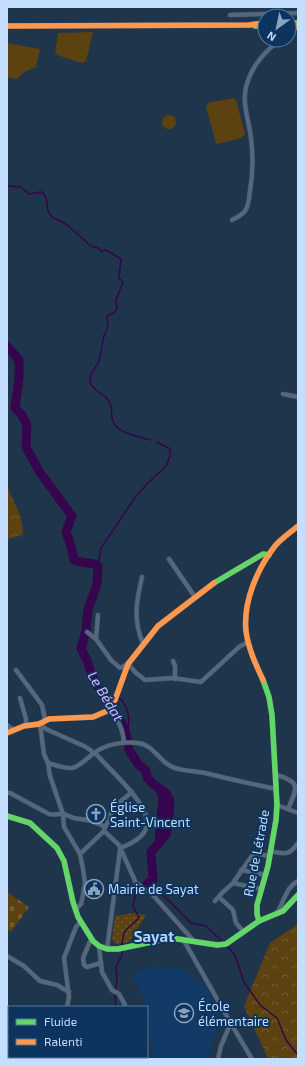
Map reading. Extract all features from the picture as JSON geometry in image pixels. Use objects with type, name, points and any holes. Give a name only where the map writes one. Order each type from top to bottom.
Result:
[{"type":"street","points":[[230,15],[298,13]]},
{"type":"street","points":[[7,26],[257,24]]},
{"type":"street","points":[[249,25],[257,26]]},
{"type":"street","points":[[232,220],[243,214],[249,202],[251,182],[251,138],[245,103],[246,86],[252,71],[260,58],[269,48]]},
{"type":"street","points":[[283,394],[298,397]]},
{"type":"street","name":"Rue de Létrade","points":[[259,921],[257,910],[261,889],[266,875],[276,820],[276,775],[271,708],[248,642],[246,620],[249,597],[253,584],[269,555],[276,545],[298,526]]},
{"type":"street","points":[[7,733],[26,725],[40,724],[45,719],[54,717],[85,718],[97,716],[110,708],[128,664],[158,626],[221,578],[263,554],[269,555]]},
{"type":"street","points":[[169,559],[194,598]]},
{"type":"street","points":[[142,578],[136,611],[136,623],[143,644]]},
{"type":"street","points":[[96,639],[98,615]]},
{"type":"street","points":[[87,632],[96,639],[111,660],[120,668],[122,678]]},
{"type":"street","points":[[128,664],[145,680],[175,679],[201,682],[239,647],[248,642]]},
{"type":"street","points":[[173,661],[175,666],[175,679]]},
{"type":"street","points":[[120,668],[128,664]]},
{"type":"street","points":[[16,670],[42,705],[45,719]]},
{"type":"street","points":[[20,698],[26,719],[26,725]]},
{"type":"street","points":[[110,708],[121,726],[126,742]]},
{"type":"street","points":[[40,724],[46,729],[94,752],[132,792],[144,812],[147,825],[138,839],[120,848]]},
{"type":"street","points":[[40,724],[44,754],[63,814],[64,827],[80,854],[84,869],[85,887],[81,904],[75,910]]},
{"type":"street","points":[[7,725],[14,730]]},
{"type":"street","points":[[48,763],[66,768],[72,768],[79,765],[94,752],[112,745],[126,742],[143,744],[149,747],[164,762],[174,768],[190,770],[276,789]]},
{"type":"street","points":[[276,775],[286,778],[294,784],[294,793],[288,809]]},
{"type":"street","points":[[80,854],[104,829],[116,806],[132,792]]},
{"type":"street","points":[[7,793],[10,793],[49,814],[63,814],[92,820],[104,829],[119,844],[136,883],[152,894],[194,940]]},
{"type":"street","points":[[277,805],[298,813]]},
{"type":"street","points":[[7,816],[30,823],[57,848],[64,861],[75,910],[91,939],[99,946],[107,949],[116,949],[166,938],[194,940],[221,945],[227,943],[259,921],[285,910],[298,895]]},
{"type":"street","points":[[215,901],[218,896],[233,883],[254,852],[286,854],[297,846]]},
{"type":"street","points":[[107,949],[120,848]]},
{"type":"street","points":[[241,870],[266,875]]},
{"type":"street","points":[[275,915],[289,888],[298,881]]},
{"type":"street","points":[[233,883],[261,889]]},
{"type":"street","points":[[218,896],[233,910],[236,923],[244,932]]},
{"type":"street","points":[[67,1006],[69,992],[64,958],[76,928],[81,921]]},
{"type":"street","points":[[91,939],[83,958],[84,965],[87,967],[101,963]]},
{"type":"street","points":[[183,939],[252,1059]]},
{"type":"street","points":[[99,946],[102,972],[112,990],[119,994],[125,1005]]},
{"type":"street","points":[[7,956],[24,966],[42,981],[69,992]]},
{"type":"street","points":[[218,1059],[221,1046],[229,1026],[229,1020]]},
{"type":"street","points":[[24,1059],[29,1058]]},
{"type":"shaded area","name":"École élémentaire","points":[[152,966],[183,969],[198,982],[201,980],[221,1015],[199,1019],[201,1029],[215,1027],[218,1034],[211,1038],[208,1059],[154,1059],[152,1056],[148,1006],[147,1006],[133,976]]},
{"type":"green space","points":[[93,32],[86,61],[82,63],[57,55],[55,52],[58,33]]},
{"type":"green space","points":[[7,43],[40,49],[36,67],[24,72],[17,79],[7,77]]},
{"type":"green space","points":[[233,98],[236,100],[245,134],[241,138],[218,144],[216,143],[206,107],[208,103]]},
{"type":"green space","points":[[169,115],[174,117],[176,122],[174,127],[169,129],[164,127],[162,122],[164,117]]},
{"type":"green space","points":[[7,486],[21,517],[23,535],[7,539]]},
{"type":"green space","points":[[7,892],[29,907],[11,932],[7,929]]},
{"type":"green space","points":[[134,913],[146,915],[129,942],[116,944],[112,939],[115,916]]},
{"type":"green space","points":[[298,924],[298,1059],[268,1059],[244,1006],[270,943]]},
{"type":"green space","points":[[218,1017],[219,1026],[202,1028],[201,1019]]},
{"type":"waterway","name":"Le Bédat","points":[[7,186],[21,187],[29,194],[43,193],[46,198],[48,211],[52,217],[66,224],[91,246],[98,248],[101,251],[106,250],[121,259],[119,278],[123,282],[116,300],[117,309],[114,313],[107,316],[108,326],[99,360],[91,374],[90,380],[92,386],[110,402],[112,418],[117,427],[127,433],[150,440]]},
{"type":"waterway","name":"Le Bédat","points":[[7,346],[19,360],[19,379],[15,408],[22,415],[27,425],[26,447],[39,471],[72,516],[66,532],[74,560],[94,564]]},
{"type":"waterway","points":[[98,566],[101,548],[136,496],[166,466],[170,456],[170,449],[157,442]]},
{"type":"waterway","name":"Le Bédat","points":[[96,565],[98,566],[97,584],[88,610],[86,630],[81,649],[95,683],[123,725],[129,750],[138,764],[146,771],[147,777],[153,784],[166,793],[170,801],[166,835],[151,852],[153,880],[147,884]]},
{"type":"waterway","points":[[117,697],[124,703],[128,713],[129,724],[126,733]]},
{"type":"waterway","points":[[159,843],[163,796],[160,790]]},
{"type":"waterway","points":[[153,880],[154,889],[166,898],[191,923],[206,926],[223,942]]},
{"type":"waterway","points":[[122,947],[125,932],[137,921],[139,917],[133,907],[136,890]]},
{"type":"waterway","points":[[226,945],[235,955],[244,982],[260,1005],[277,1018],[286,1040],[298,1055]]},
{"type":"waterway","points":[[116,1006],[116,967],[122,955],[122,950]]},
{"type":"traffic: fast","points":[[214,583],[263,554],[269,555]]},
{"type":"traffic: fast","points":[[259,921],[257,905],[268,866],[276,820],[277,805],[272,715],[269,697],[263,680]]},
{"type":"traffic: fast","points":[[7,816],[30,823],[57,848],[64,861],[73,902],[78,917],[93,941],[99,946],[107,949],[118,949],[171,938],[217,945],[226,944],[259,921],[283,911],[298,895]]},
{"type":"traffic: slow","points":[[7,26],[257,24]]},
{"type":"traffic: slow","points":[[263,680],[247,637],[246,620],[249,597],[257,575],[268,555],[277,543],[298,526]]},
{"type":"traffic: slow","points":[[7,733],[24,726],[39,724],[49,719],[93,717],[107,711],[115,700],[128,664],[158,626],[214,583]]},
{"type":"place","name":"Église Saint-Vincent","points":[[96,814]]},
{"type":"place","name":"Mairie de Sayat","points":[[94,889]]},
{"type":"place","name":"École élémentaire","points":[[184,1013]]},
{"type":"district","name":"Sayat","points":[[154,936]]}]
